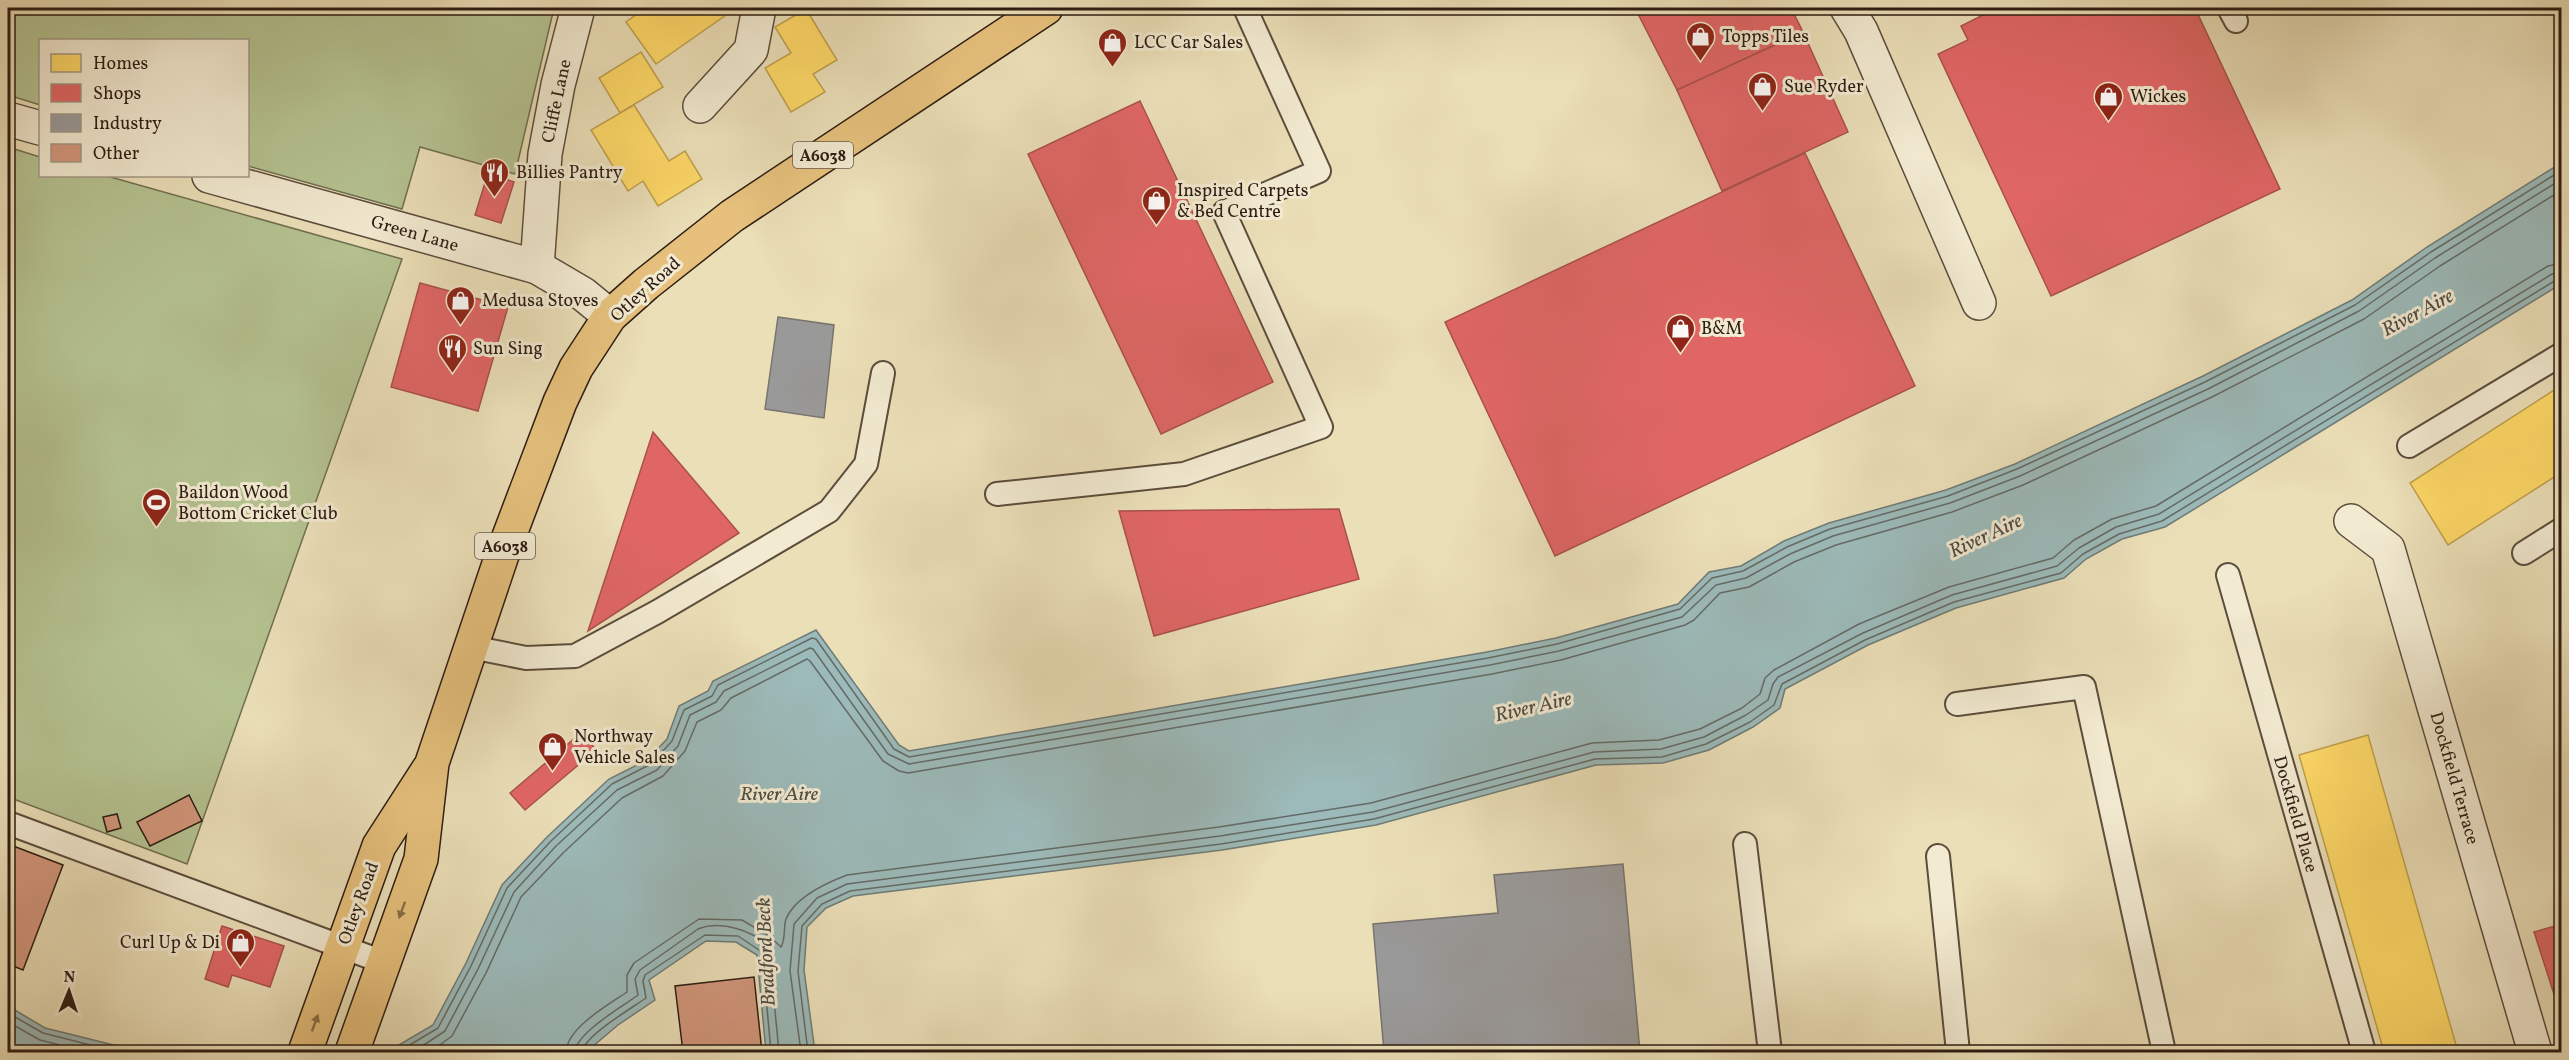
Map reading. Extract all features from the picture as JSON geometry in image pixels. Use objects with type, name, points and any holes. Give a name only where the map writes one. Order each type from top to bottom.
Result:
[{"type":"main road","name":"Otley Road","points":[[352,1053],[421,859],[432,763],[506,544],[560,402],[576,368],[610,316],[646,284],[732,216],[1046,8]]},
{"type":"main road","name":"Otley Road","points":[[305,1053],[379,846],[432,763]]},
{"type":"street","name":"Cliffe Lane","points":[[537,267],[545,154],[558,85],[578,8]]},
{"type":"street","points":[[700,106],[751,50],[759,8]]},
{"type":"street","points":[[1847,8],[1861,31],[1979,303]]},
{"type":"street","points":[[8,119],[39,128]]},
{"type":"street","name":"Green Lane","points":[[213,177],[537,267],[583,294],[610,316]]},
{"type":"street","name":"Dockfield Terrace","points":[[2351,521],[2388,549],[2535,1053]]},
{"type":"lane","points":[[998,494],[1184,474],[1321,428],[1224,212],[1319,171],[1245,8]]},
{"type":"lane","points":[[2409,446],[2562,354]]},
{"type":"lane","points":[[471,647],[526,658],[575,656],[657,612],[829,511],[866,464],[883,373]]},
{"type":"lane","points":[[2524,553],[2562,529]]},
{"type":"lane","name":"Dockfield Place","points":[[2228,575],[2364,1053]]},
{"type":"lane","points":[[1957,704],[2084,687],[2164,1053]]},
{"type":"lane","points":[[8,823],[383,962]]},
{"type":"lane","points":[[1745,844],[1770,1053]]},
{"type":"lane","points":[[1938,856],[1958,1053]]},
{"type":"green space","points":[[8,8],[554,8],[515,174],[420,147],[402,209],[249,166],[249,39],[39,39],[39,105],[8,95]]},
{"type":"green space","name":"Baildon Wood Bottom Cricket Club","points":[[8,147],[39,157],[39,177],[111,177],[402,259],[187,864],[8,797]]},
{"type":"water","name":"River Aire","points":[[2561,163],[2561,284],[2165,527],[2122,539],[2086,559],[2064,578],[1956,608],[1868,645],[1785,689],[1780,708],[1753,727],[1709,750],[1663,763],[1596,765],[1376,825],[1222,850],[853,896],[826,908],[807,927],[804,970],[815,1052],[766,1052],[757,955],[736,942],[706,941],[649,980],[655,1000],[618,1025],[586,1052],[387,1052],[433,1025],[466,963],[502,885],[547,837],[609,779],[647,760],[667,739],[679,706],[708,691],[713,681],[816,630],[899,745],[909,751],[1487,652],[1556,638],[1678,604],[1709,572],[1741,566],[1784,541],[1829,523],[1946,490],[2015,464],[2203,376],[2352,300],[2427,247]]},
{"type":"water","points":[[8,1006],[45,1028],[142,1052],[8,1052]]},
{"type":"building: Homes","points":[[646,8],[736,8],[656,64],[626,22]]},
{"type":"building: Homes","points":[[806,9],[837,60],[813,74],[825,92],[791,112],[765,68],[791,53],[775,27]]},
{"type":"building: Homes","points":[[641,52],[663,87],[620,113],[599,78]]},
{"type":"building: Homes","points":[[634,105],[669,161],[685,151],[702,179],[658,206],[643,181],[628,191],[591,130]]},
{"type":"building: Homes","points":[[2562,385],[2562,472],[2448,545],[2410,483]]},
{"type":"building: Homes","points":[[2368,735],[2458,1052],[2384,1052],[2299,755]]},
{"type":"building: Shops","name":"Topps Tiles","points":[[1635,8],[1791,8],[1803,32],[1677,90]]},
{"type":"building: Shops","name":"Wickes","points":[[1989,8],[2195,8],[2280,189],[2051,296],[1938,54],[1968,40],[1961,26],[1991,11]]},
{"type":"building: Shops","name":"Sue Ryder","points":[[1803,32],[1848,132],[1722,191],[1677,90]]},
{"type":"building: Shops","points":[[1140,101],[1273,382],[1161,434],[1028,154]]},
{"type":"building: Shops","name":"B&M","points":[[1805,153],[1915,386],[1555,556],[1445,322]]},
{"type":"building: Shops","name":"Billies Pantry","points":[[488,173],[514,182],[501,223],[475,215]]},
{"type":"building: Shops","points":[[420,283],[508,307],[478,411],[391,387]]},
{"type":"building: Shops","points":[[653,432],[739,533],[588,631]]},
{"type":"building: Shops","points":[[1339,509],[1359,579],[1154,636],[1119,511]]},
{"type":"building: Shops","name":"Northway Vehicle Sales","points":[[582,732],[596,750],[525,810],[510,793]]},
{"type":"building: Shops","points":[[2562,924],[2562,1019],[2534,932]]},
{"type":"building: Shops","points":[[222,926],[284,946],[270,987],[232,975],[228,987],[205,979]]},
{"type":"building: Industry","points":[[778,317],[834,325],[824,418],[765,409]]},
{"type":"building: Industry","points":[[1623,864],[1640,1052],[1384,1052],[1373,924],[1498,913],[1494,875]]},
{"type":"building: Other","points":[[189,795],[202,821],[150,846],[137,822]]},
{"type":"building: Other","points":[[117,814],[121,828],[107,832],[103,817]]},
{"type":"building: Other","points":[[8,844],[63,865],[23,970],[8,964]]},
{"type":"building: Other","points":[[754,977],[762,1052],[683,1052],[675,986]]},
{"type":"place","name":"Topps Tiles","points":[[1701,62]]},
{"type":"place","name":"LCC Car Sales","points":[[1113,68]]},
{"type":"place","name":"Sue Ryder","points":[[1763,112]]},
{"type":"place","name":"Wickes","points":[[2109,122]]},
{"type":"place","name":"Billies Pantry","points":[[495,198]]},
{"type":"place","name":"Inspired Carpets & Bed Centre","points":[[1156,226]]},
{"type":"place","name":"Medusa Stoves","points":[[461,326]]},
{"type":"place","name":"B&M","points":[[1680,354]]},
{"type":"place","name":"Sun Sing","points":[[452,374]]},
{"type":"place","name":"Baildon Wood Bottom Cricket Club","points":[[157,528]]},
{"type":"place","name":"Northway Vehicle Sales","points":[[553,772]]},
{"type":"place","name":"Curl Up & Di","points":[[241,968]]},
{"type":"water label","name":"Bradford Beck","points":[[765,952]]}]
